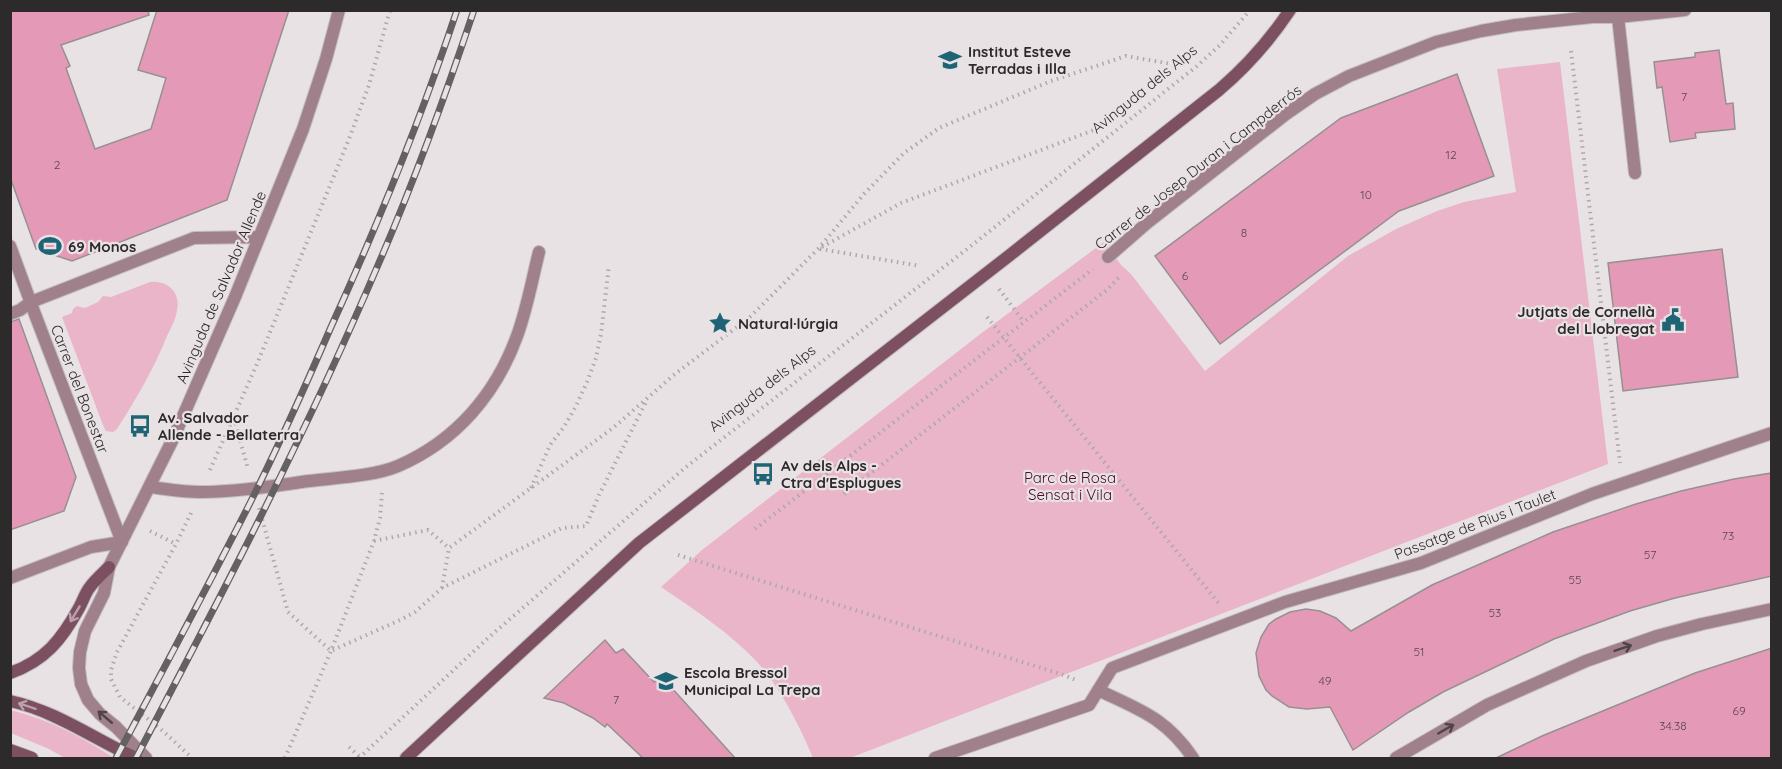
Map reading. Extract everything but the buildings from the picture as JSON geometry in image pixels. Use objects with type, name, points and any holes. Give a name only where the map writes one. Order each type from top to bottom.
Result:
[{"type":"street","name":"Avinguda de Salvador Allende","points":[[146,759],[88,700],[81,684],[79,668],[85,631],[104,593],[109,567],[150,487],[212,351],[259,237],[303,129],[339,10]]},
{"type":"street","points":[[405,759],[639,543],[1212,96],[1249,62],[1290,10]]},
{"type":"street","name":"Carrer de Josep Duran i Campderrós","points":[[1108,257],[1147,223],[1286,114],[1315,94],[1349,76],[1436,42],[1480,31],[1583,18],[1618,18],[1685,10]]},
{"type":"street","points":[[1618,18],[1635,173]]},
{"type":"street","points":[[10,314],[30,302],[194,238],[259,237]]},
{"type":"street","name":"Carrer del Bonestar","points":[[10,246],[122,543]]},
{"type":"street","points":[[150,487],[201,492],[253,488],[380,471],[397,467],[430,449],[457,429],[481,404],[500,376],[518,335],[539,252]]},
{"type":"street","name":"Passatge de Rius i Taulet","points":[[935,759],[1089,705],[1112,668],[1286,602],[1421,563],[1592,494],[1772,434]]},
{"type":"street","points":[[10,578],[91,547],[122,543]]},
{"type":"street","points":[[10,673],[25,668],[48,652],[59,640],[90,586],[109,567]]},
{"type":"street","points":[[1396,759],[1487,705],[1586,661],[1657,636],[1772,609]]},
{"type":"street","points":[[1098,690],[1148,714],[1166,726],[1192,759]]},
{"type":"street","points":[[10,701],[49,714],[84,730],[107,745],[136,759]]},
{"type":"street","points":[[10,750],[32,759]]},
{"type":"path","points":[[192,759],[163,731],[120,697],[111,679],[113,663],[176,544],[234,418],[349,139],[369,85],[390,10]]},
{"type":"path","name":"Avinguda dels Alps","points":[[360,758],[488,638],[686,467],[1129,121],[1220,45],[1250,10]]},
{"type":"path","points":[[1571,51],[1623,484]]},
{"type":"path","points":[[442,588],[449,548],[613,428],[675,374],[748,318],[819,248],[864,194],[904,153],[939,128],[1051,81],[1126,56],[1177,65]]},
{"type":"path","points":[[819,248],[901,203],[1094,130]]},
{"type":"path","points":[[819,248],[920,266]]},
{"type":"path","name":"Carrer de Josep Duran i Campderrós","points":[[754,529],[1108,257]]},
{"type":"path","points":[[531,489],[550,445],[576,406],[590,374],[601,334],[609,266]]},
{"type":"path","points":[[844,494],[1108,289],[1125,272]]},
{"type":"path","points":[[996,286],[1024,322]]},
{"type":"path","points":[[987,317],[1233,622]]},
{"type":"path","points":[[331,651],[400,620],[415,612],[442,588],[562,528],[586,526],[599,495],[649,397]]},
{"type":"path","points":[[234,418],[288,612],[331,651]]},
{"type":"path","points":[[285,759],[374,541],[380,518],[382,490],[380,471]]},
{"type":"path","points":[[147,529],[176,544]]},
{"type":"path","points":[[374,541],[428,530],[449,548]]},
{"type":"path","points":[[678,555],[1064,675],[1098,690]]},
{"type":"path","points":[[350,747],[360,758]]},
{"type":"green space","name":"Parc de Rosa Sensat i Vila","points":[[1560,62],[1608,464],[850,758],[813,758],[789,709],[758,663],[724,632],[661,587],[702,550],[983,332],[1104,242],[1205,371],[1348,256],[1396,229],[1437,211],[1464,202],[1516,192],[1497,69]]},
{"type":"green space","points":[[150,282],[167,285],[175,293],[178,304],[176,317],[144,384],[117,429],[113,432],[106,431],[62,317],[72,313],[77,306],[85,308],[98,302],[103,296],[111,297]]},
{"type":"green space","points":[[10,710],[38,718],[64,730],[114,758],[65,758],[11,733]]},
{"type":"railway","points":[[116,758],[233,537],[291,417],[398,171],[457,10]]},
{"type":"railway","points":[[136,758],[262,514],[322,391],[417,171],[474,10]]},
{"type":"place","name":"Institut Esteve Terradas i Illa","points":[[950,60]]},
{"type":"place","name":"69 Monos","points":[[50,246]]},
{"type":"place","name":"Jutjats de Cornellà del Llobregat","points":[[1673,320]]},
{"type":"place","name":"Natural·lúrgia","points":[[720,323]]},
{"type":"place","name":"Av. Salvador Allende - Bellaterra","points":[[140,426]]},
{"type":"place","name":"Av dels Alps - Ctra d'Esplugues","points":[[763,474]]},
{"type":"place","name":"Escola Bressol Municipal La Trepa","points":[[666,681]]}]
